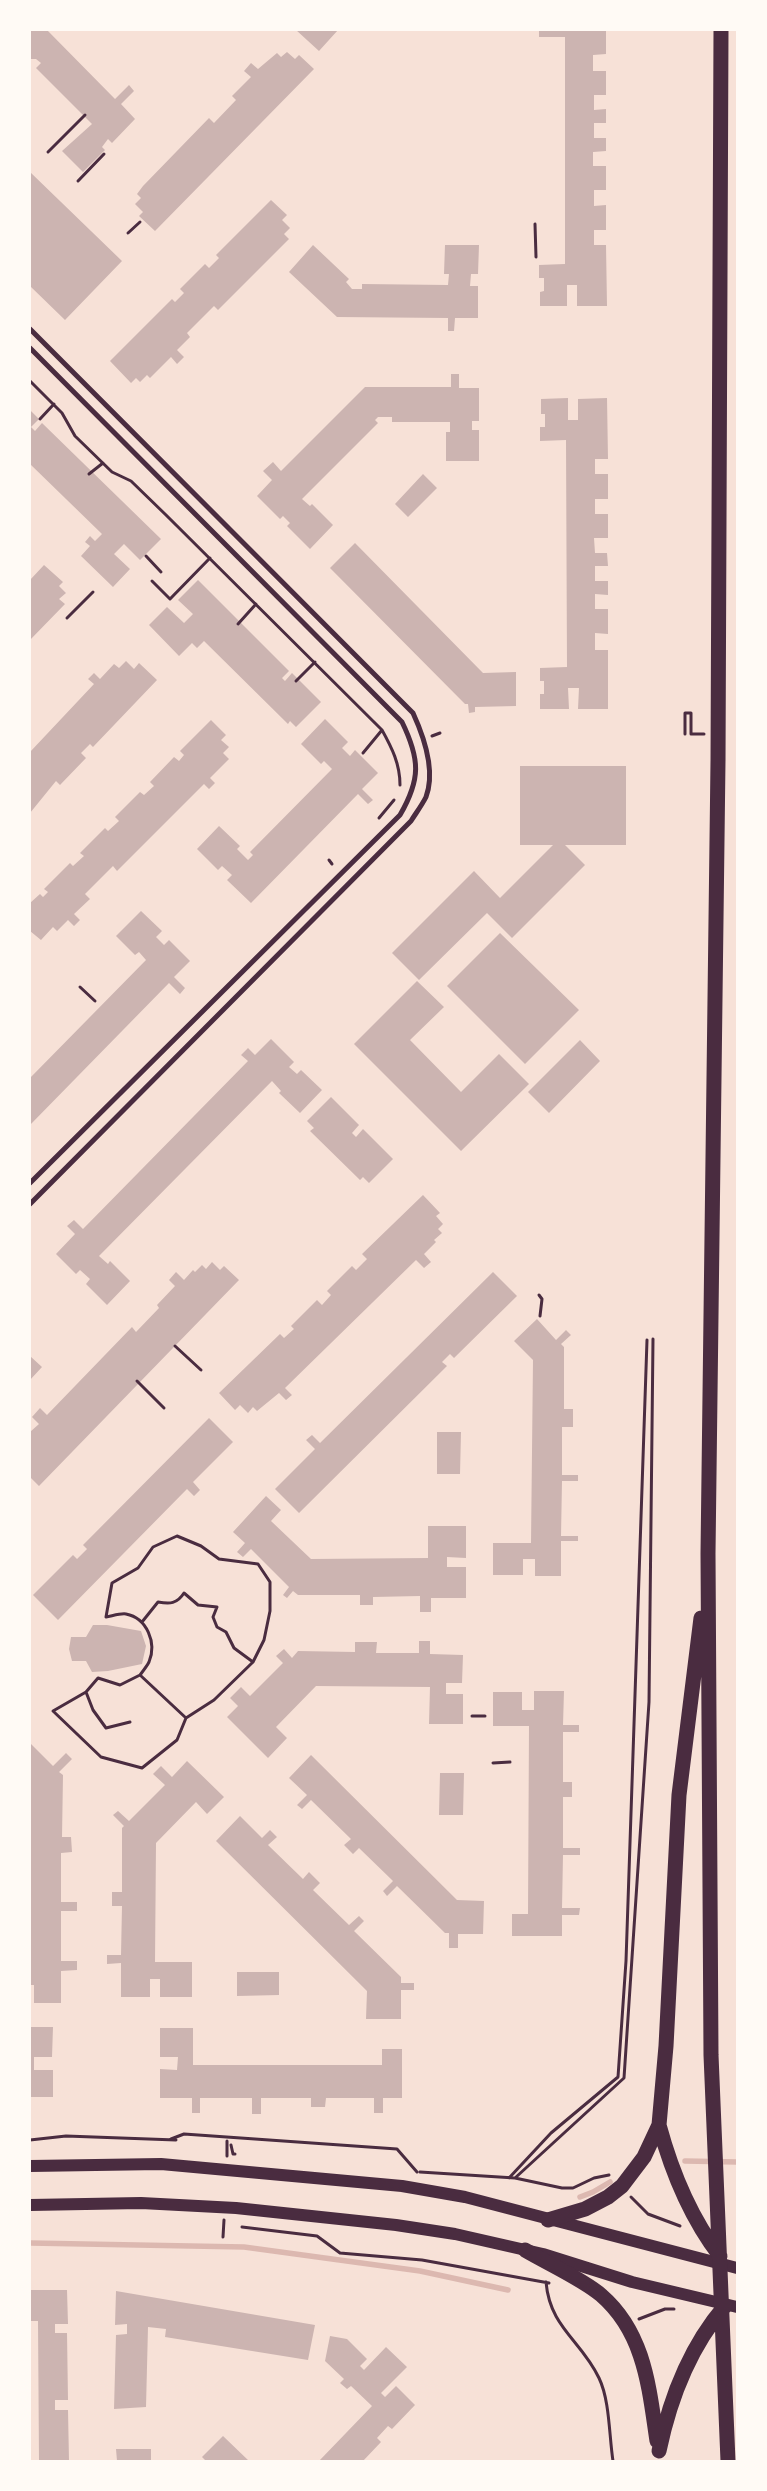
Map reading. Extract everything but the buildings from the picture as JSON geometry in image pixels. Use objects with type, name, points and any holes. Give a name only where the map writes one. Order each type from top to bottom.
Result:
[{"type":"highway","points":[[721,30],[718,762],[708,1552],[711,2056],[728,2461]]},
{"type":"highway","points":[[660,2456],[668,2411],[675,2390],[702,2337],[732,2306],[732,2267],[691,2214],[666,2151],[659,2125],[666,2046],[679,1795],[708,1552]]},
{"type":"highway","points":[[548,2220],[585,2209],[608,2197],[622,2186],[644,2156],[659,2125]]},
{"type":"highway","points":[[526,2250],[600,2295],[627,2324],[646,2370],[660,2456]]},
{"type":"main road","points":[[30,2166],[161,2164],[402,2186],[464,2197],[732,2267]]},
{"type":"main road","points":[[30,2205],[141,2203],[308,2214],[455,2234],[526,2250],[632,2282],[732,2306]]},
{"type":"street","points":[[30,329],[413,713],[424,738],[429,763],[426,796],[412,821],[30,1204]]},
{"type":"street","points":[[30,348],[402,722],[412,744],[417,766],[413,792],[400,815],[30,1183]]},
{"type":"path","points":[[48,152],[85,115]]},
{"type":"path","points":[[78,181],[104,154]]},
{"type":"path","points":[[128,232],[140,222]]},
{"type":"path","points":[[535,224],[536,257]]},
{"type":"path","points":[[30,381],[62,413],[75,436],[112,472],[131,481],[382,730],[394,752],[400,770],[398,791]]},
{"type":"path","points":[[40,419],[54,404]]},
{"type":"path","points":[[89,474],[103,463]]},
{"type":"path","points":[[146,556],[161,572]]},
{"type":"path","points":[[152,581],[170,599],[210,558]]},
{"type":"path","points":[[67,618],[93,592]]},
{"type":"path","points":[[238,624],[256,604]]},
{"type":"path","points":[[296,681],[315,662]]},
{"type":"path","points":[[685,734],[685,714],[691,713],[691,734]]},
{"type":"path","points":[[363,753],[382,730]]},
{"type":"path","points":[[377,820],[395,798]]},
{"type":"path","points":[[326,871],[339,858]]},
{"type":"path","points":[[329,860],[332,864]]},
{"type":"path","points":[[80,987],[95,1001]]},
{"type":"path","points":[[539,1295],[542,1299],[540,1316]]},
{"type":"path","points":[[171,2139],[184,2134],[397,2149],[417,2172],[515,2178],[624,2078],[649,1702],[653,1338]]},
{"type":"path","points":[[509,2178],[551,2133],[618,2077],[626,1961],[647,1340]]},
{"type":"path","points":[[175,1346],[201,1370]]},
{"type":"path","points":[[137,1381],[164,1408]]},
{"type":"path","points":[[177,1536],[201,1546],[219,1559],[258,1564],[270,1582],[270,1611],[264,1640],[253,1662],[214,1700],[186,1718],[177,1740],[142,1768],[101,1757],[53,1711],[86,1692],[98,1678],[120,1685],[140,1675],[149,1661],[150,1634],[142,1622],[126,1614],[106,1616],[112,1582],[138,1568],[153,1547],[177,1536]]},
{"type":"path","points":[[142,1622],[158,1602],[170,1604],[180,1600],[184,1593],[198,1605],[217,1607],[213,1617],[217,1626],[226,1632],[234,1648],[253,1662]]},
{"type":"path","points":[[140,1675],[186,1718]]},
{"type":"path","points":[[86,1692],[93,1710],[106,1728],[130,1722]]},
{"type":"path","points":[[472,1716],[485,1716]]},
{"type":"path","points":[[493,1763],[510,1762]]},
{"type":"path","points":[[30,2140],[66,2136],[176,2140]]},
{"type":"path","points":[[226,2160],[227,2141]]},
{"type":"path","points":[[223,2237],[224,2213]]},
{"type":"path","points":[[242,2227],[317,2236],[340,2253],[422,2260],[551,2283]]},
{"type":"path","points":[[546,2282],[547,2300],[554,2316],[585,2356],[600,2380],[612,2437],[613,2461]]},
{"type":"path","points":[[627,2324],[665,2309],[679,2309]]},
{"type":"waterway","points":[[685,2161],[737,2162]]},
{"type":"waterway","points":[[580,2197],[610,2182]]},
{"type":"waterway","points":[[30,2243],[244,2247],[420,2271],[508,2290]]}]
